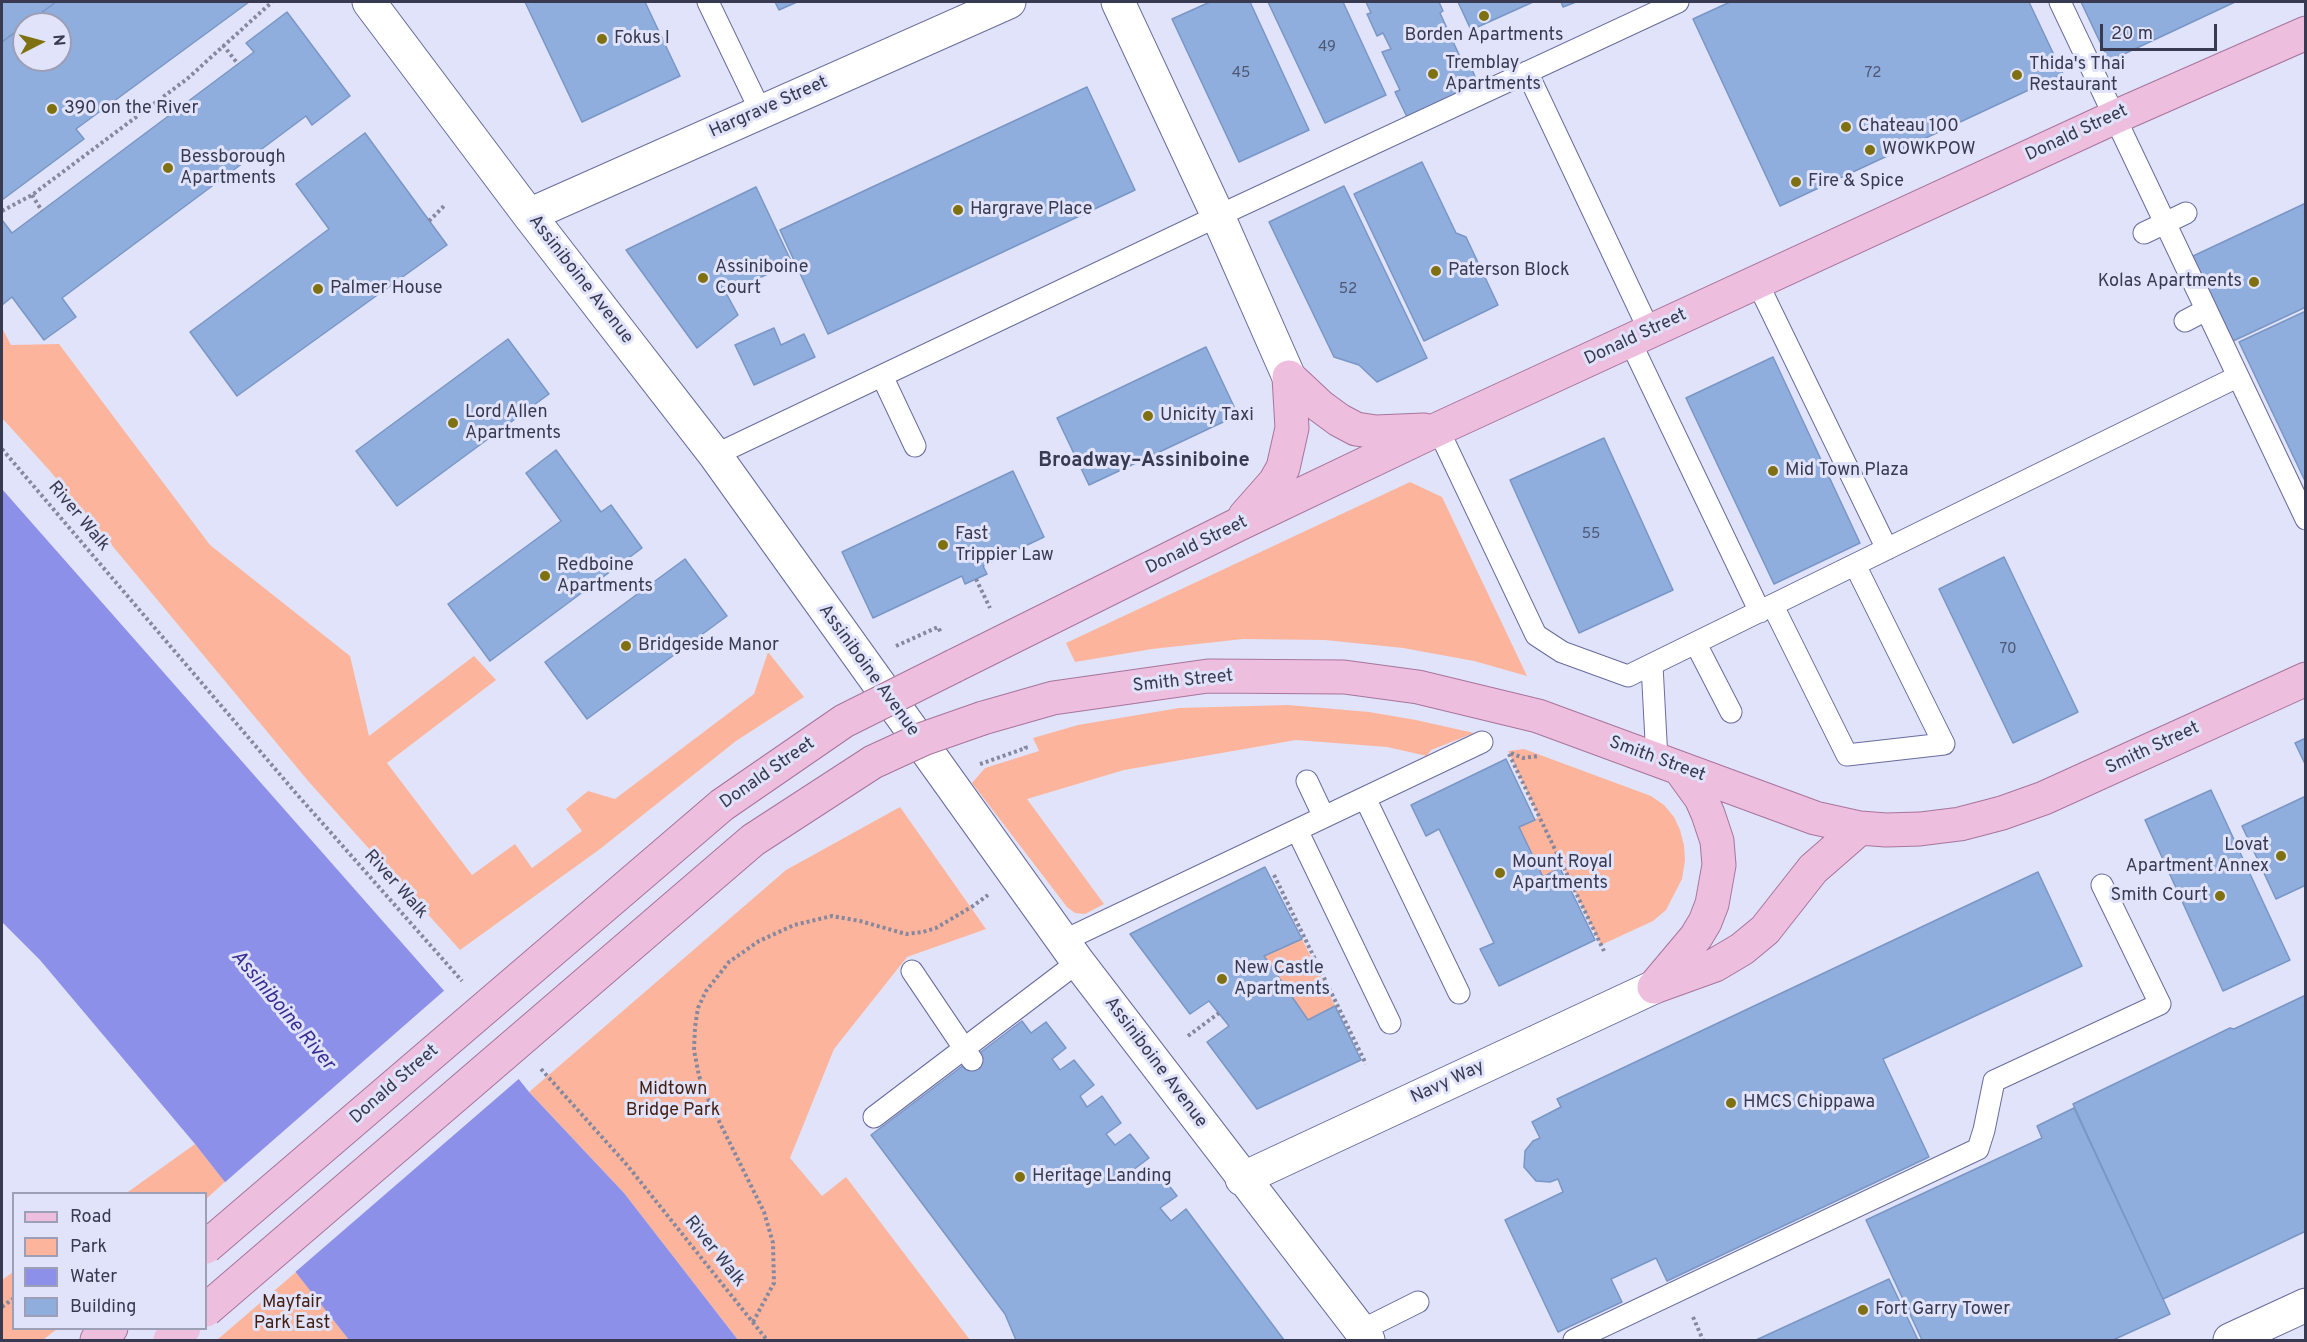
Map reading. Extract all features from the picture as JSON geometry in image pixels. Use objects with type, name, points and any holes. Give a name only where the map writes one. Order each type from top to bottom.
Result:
[{"type":"main road","name":"Donald Street","points":[[207,1246],[722,805],[844,721],[1237,525],[1438,429],[2115,117],[2306,33]]},
{"type":"main road","points":[[1289,377],[1320,406],[1356,429],[1376,432],[1438,429]]},
{"type":"main road","points":[[1237,525],[1275,482],[1283,468],[1292,428],[1289,377]]},
{"type":"main road","name":"Smith Street","points":[[207,1309],[753,840],[873,762],[923,739],[983,718],[1053,698],[1208,676],[1344,677],[1418,687],[1538,716],[1804,814],[1860,828],[1920,829],[1960,824],[2002,813],[2080,783],[2306,679]]},
{"type":"main road","points":[[1654,987],[1696,937],[1705,922],[1712,904],[1719,865],[1717,841],[1701,798],[1669,764]]},
{"type":"main road","points":[[1654,987],[1715,965],[1742,949],[1765,930],[1813,869],[1860,828]]},
{"type":"main road","points":[[97,1341],[110,1330]]},
{"type":"main road","points":[[170,1341],[183,1330]]},
{"type":"street","name":"Assiniboine Avenue","points":[[369,2],[715,455],[1015,875],[1242,1179],[1364,1336]]},
{"type":"street","points":[[1118,2],[1218,216],[1289,377]]},
{"type":"street","name":"Hargrave Street","points":[[529,214],[761,112],[996,4]]},
{"type":"street","name":"Navy Way","points":[[1242,1179],[1654,987]]},
{"type":"street","points":[[2230,1341],[2306,1305]]},
{"type":"lane","points":[[708,2],[761,112]]},
{"type":"lane","points":[[715,455],[1218,216],[1678,2]]},
{"type":"lane","points":[[2060,2],[2306,519]]},
{"type":"lane","points":[[1527,72],[1640,336],[1767,609],[1847,755],[1944,744],[1855,565]]},
{"type":"lane","points":[[2144,233],[2186,213]]},
{"type":"lane","points":[[1757,282],[1887,549]]},
{"type":"lane","points":[[2185,321],[2206,310]]},
{"type":"lane","points":[[882,376],[915,446]]},
{"type":"lane","points":[[1438,429],[1536,635],[1562,652],[1628,676],[2237,377]]},
{"type":"lane","points":[[1696,644],[1731,712]]},
{"type":"lane","points":[[1652,665],[1669,764]]},
{"type":"lane","points":[[874,1117],[922,1089],[968,1054],[1071,951],[1260,847],[1482,742]]},
{"type":"lane","points":[[1306,781],[1324,817]]},
{"type":"lane","points":[[1365,798],[1459,993]]},
{"type":"lane","points":[[1297,830],[1390,1023]]},
{"type":"lane","points":[[1574,1341],[1978,1149],[1994,1081],[2160,1004],[2102,885]]},
{"type":"lane","points":[[912,971],[968,1054]]},
{"type":"lane","points":[[1364,1336],[1418,1302]]},
{"type":"path","points":[[2,211],[32,195],[187,79],[272,2]]},
{"type":"path","points":[[223,45],[238,64]]},
{"type":"path","points":[[32,195],[42,211]]},
{"type":"path","points":[[429,221],[445,205]]},
{"type":"path","name":"River Walk","points":[[2,448],[302,800],[467,986]]},
{"type":"path","points":[[976,579],[992,614]]},
{"type":"path","points":[[893,647],[934,629]]},
{"type":"path","points":[[973,766],[1021,749]]},
{"type":"path","points":[[1541,755],[1523,758],[1508,751],[1604,951]]},
{"type":"path","points":[[1260,847],[1366,1064]]},
{"type":"path","points":[[753,1322],[774,1283],[773,1243],[764,1212],[699,1076],[694,1050],[694,1027],[698,1008],[706,991],[729,962],[759,941],[794,925],[811,919],[832,916],[906,934],[923,932],[936,928],[973,906],[1015,875]]},
{"type":"path","points":[[1188,1036],[1219,1013]]},
{"type":"path","name":"River Walk","points":[[539,1067],[627,1165],[767,1341]]},
{"type":"green space","points":[[2,328],[11,345],[59,344],[210,545],[350,656],[369,736],[474,656],[496,680],[387,763],[472,875],[515,844],[532,868],[582,831],[566,809],[588,791],[615,799],[754,694],[768,652],[804,697],[736,741],[600,849],[460,950],[309,782],[50,471],[2,418]]},
{"type":"green space","points":[[1410,482],[1442,497],[1527,676],[1474,661],[1403,648],[1325,640],[1243,639],[1152,649],[1075,662],[1066,643]]},
{"type":"green space","points":[[1288,705],[1369,712],[1474,733],[1431,750],[1427,756],[1387,747],[1296,740],[1124,770],[1027,799],[1104,904],[1085,914],[1075,913],[1067,907],[972,783],[985,768],[1039,751],[1033,738],[1078,725],[1179,708]]},
{"type":"green space","points":[[1524,749],[1651,796],[1664,805],[1674,817],[1684,845],[1685,860],[1682,879],[1666,910],[1653,921],[1601,945],[1563,867],[1543,877],[1519,827],[1539,817],[1508,751]]},
{"type":"green space","name":"Midtown Bridge Park","points":[[900,807],[986,929],[907,957],[834,1049],[790,1158],[822,1196],[846,1177],[970,1340],[738,1340],[624,1193],[529,1092],[786,870]]},
{"type":"green space","points":[[1302,939],[1335,1006],[1308,1020],[1264,956]]},
{"type":"green space","points":[[195,1144],[225,1182],[207,1198],[207,1192],[128,1192]]},
{"type":"green space","name":"Mayfair Park East","points":[[296,1272],[349,1340],[217,1340]]},
{"type":"green space","points":[[12,1273],[12,1330],[56,1330],[43,1340],[2,1340],[2,1280]]},
{"type":"water","name":"Assiniboine River","points":[[2,489],[491,1044],[529,1092],[624,1193],[738,1340],[349,1340],[195,1144],[40,960],[2,922]]},
{"type":"pier","points":[[446,989],[521,1077],[293,1274],[223,1184]]},
{"type":"building","points":[[2,2],[56,2],[42,12],[12,12],[12,35],[2,42]]},
{"type":"building","name":"390 on the River","points":[[56,2],[249,2],[76,129],[84,139],[2,200],[2,42],[12,34],[12,72],[72,72],[72,12],[42,12]]},
{"type":"building","name":"Fokus I","points":[[525,2],[645,2],[680,76],[582,122]]},
{"type":"building","points":[[775,2],[797,2],[779,10]]},
{"type":"building","points":[[1210,2],[1250,2],[1309,130],[1239,162],[1172,19]]},
{"type":"building","points":[[1268,2],[1343,2],[1386,95],[1325,123]]},
{"type":"building","name":"Tremblay Apartments","points":[[1366,2],[1439,2],[1443,11],[1440,13],[1461,59],[1466,56],[1481,90],[1410,123],[1395,92],[1400,90],[1382,52],[1391,49],[1383,33],[1377,36],[1367,14],[1371,13]]},
{"type":"building","name":"Borden Apartments","points":[[1458,2],[1533,2],[1471,30]]},
{"type":"building","points":[[1561,2],[1576,2],[1563,7]]},
{"type":"building","name":"Chateau 100","points":[[1730,2],[2029,2],[2063,74],[1780,206],[1693,19]]},
{"type":"building","points":[[2081,2],[2235,2],[2109,61]]},
{"type":"building","name":"Bessborough Apartments","points":[[287,12],[350,96],[312,125],[306,116],[62,298],[76,317],[44,340],[12,297],[2,305],[2,220],[12,233],[254,52],[246,43]]},
{"type":"building","name":"Hargrave Place","points":[[1087,87],[1135,190],[828,334],[780,230]]},
{"type":"building","name":"Palmer House","points":[[365,133],[447,245],[237,396],[190,332],[329,229],[296,184]]},
{"type":"building","name":"Paterson Block","points":[[1422,162],[1456,233],[1466,237],[1498,305],[1424,341],[1354,194]]},
{"type":"building","points":[[1344,186],[1427,358],[1377,382],[1359,365],[1334,357],[1269,222]]},
{"type":"building","name":"Assiniboine Court","points":[[756,187],[792,263],[726,293],[738,315],[697,348],[626,250]]},
{"type":"building","name":"Kolas Apartments","points":[[2306,203],[2306,307],[2231,342],[2191,257]]},
{"type":"building","points":[[2306,311],[2306,483],[2239,342]]},
{"type":"building","points":[[774,328],[781,345],[804,334],[815,357],[754,385],[735,345]]},
{"type":"building","name":"Lord Allen Apartments","points":[[508,339],[549,394],[397,506],[356,451]]},
{"type":"building","name":"Unicity Taxi","points":[[1206,347],[1238,415],[1089,485],[1057,418]]},
{"type":"building","name":"Mid Town Plaza","points":[[1773,357],[1860,543],[1774,584],[1686,398]]},
{"type":"building","points":[[1604,438],[1673,590],[1579,633],[1510,480]]},
{"type":"building","name":"Redboine Apartments","points":[[556,450],[601,512],[611,505],[642,548],[490,661],[448,604],[561,521],[526,473]]},
{"type":"building","name":"Fast Trippier Law","points":[[1013,471],[1044,537],[983,566],[987,574],[965,584],[962,576],[873,618],[842,552]]},
{"type":"building","points":[[2004,557],[2078,712],[2013,743],[1939,589]]},
{"type":"building","name":"Bridgeside Manor","points":[[685,559],[727,616],[587,719],[545,662]]},
{"type":"building","points":[[2306,738],[2306,766],[2295,743]]},
{"type":"building","name":"Mount Royal Apartments","points":[[1506,759],[1535,820],[1519,827],[1543,877],[1560,868],[1595,940],[1499,986],[1480,949],[1494,943],[1439,829],[1426,836],[1411,805]]},
{"type":"building","name":"Smith Court","points":[[2211,790],[2290,960],[2223,991],[2145,820]]},
{"type":"building","name":"Lovat Apartment Annex","points":[[2306,796],[2306,885],[2276,899],[2242,826]]},
{"type":"building","name":"New Castle Apartments","points":[[1265,867],[1302,939],[1264,956],[1308,1020],[1335,1006],[1361,1060],[1257,1109],[1207,1042],[1229,1026],[1209,1001],[1190,1014],[1130,934]]},
{"type":"building","name":"HMCS Chippawa","points":[[2038,872],[2082,966],[1883,1059],[1929,1157],[1667,1281],[1656,1258],[1611,1279],[1622,1302],[1558,1332],[1505,1220],[1563,1192],[1558,1179],[1550,1182],[1536,1181],[1524,1167],[1525,1151],[1533,1141],[1540,1138],[1532,1122],[1561,1107],[1557,1099]]},
{"type":"building","points":[[2306,995],[2306,1231],[2163,1299],[2073,1104],[2230,1028],[2234,1029]]},
{"type":"building","name":"Heritage Landing","points":[[1022,1021],[1031,1033],[1046,1022],[1066,1048],[1052,1059],[1060,1070],[1074,1060],[1094,1085],[1080,1096],[1087,1107],[1102,1096],[1121,1123],[1106,1134],[1115,1145],[1130,1134],[1149,1158],[1133,1170],[1143,1183],[1158,1171],[1177,1196],[1160,1208],[1171,1221],[1186,1209],[1284,1340],[1016,1340],[1005,1314],[871,1135]]},
{"type":"building","points":[[2074,1108],[2170,1314],[2113,1340],[1922,1340],[1866,1220],[2042,1138],[2037,1126]]},
{"type":"building","name":"Fort Garry Tower","points":[[1889,1279],[1918,1340],[1756,1340]]},
{"type":"place","name":"Borden Apartments","points":[[1484,16]]},
{"type":"place","name":"Fokus I","points":[[602,39]]},
{"type":"place","name":"Tremblay Apartments","points":[[1433,74]]},
{"type":"place","name":"Thida's Thai Restaurant","points":[[2017,75]]},
{"type":"place","name":"390 on the River","points":[[52,109]]},
{"type":"place","name":"Chateau 100","points":[[1846,127]]},
{"type":"place","name":"WOWKPOW","points":[[1870,150]]},
{"type":"place","name":"Bessborough Apartments","points":[[168,168]]},
{"type":"place","name":"Fire & Spice","points":[[1796,182]]},
{"type":"place","name":"Hargrave Place","points":[[958,210]]},
{"type":"place","name":"Paterson Block","points":[[1436,271]]},
{"type":"place","name":"Assiniboine Court","points":[[703,278]]},
{"type":"place","name":"Kolas Apartments","points":[[2254,282]]},
{"type":"place","name":"Palmer House","points":[[318,289]]},
{"type":"place","name":"Unicity Taxi","points":[[1148,416]]},
{"type":"place","name":"Lord Allen Apartments","points":[[453,423]]},
{"type":"place","name":"Mid Town Plaza","points":[[1773,471]]},
{"type":"place","name":"Fast Trippier Law","points":[[943,545]]},
{"type":"place","name":"Redboine Apartments","points":[[545,576]]},
{"type":"place","name":"Bridgeside Manor","points":[[626,646]]},
{"type":"place","name":"Lovat Apartment Annex","points":[[2281,856]]},
{"type":"place","name":"Mount Royal Apartments","points":[[1500,873]]},
{"type":"place","name":"Smith Court","points":[[2220,896]]},
{"type":"place","name":"New Castle Apartments","points":[[1222,979]]},
{"type":"place","name":"HMCS Chippawa","points":[[1731,1103]]},
{"type":"place","name":"Heritage Landing","points":[[1020,1177]]},
{"type":"place","name":"Fort Garry Tower","points":[[1863,1310]]},
{"type":"district","name":"Broadway–Assiniboine","points":[[1144,462]]}]
